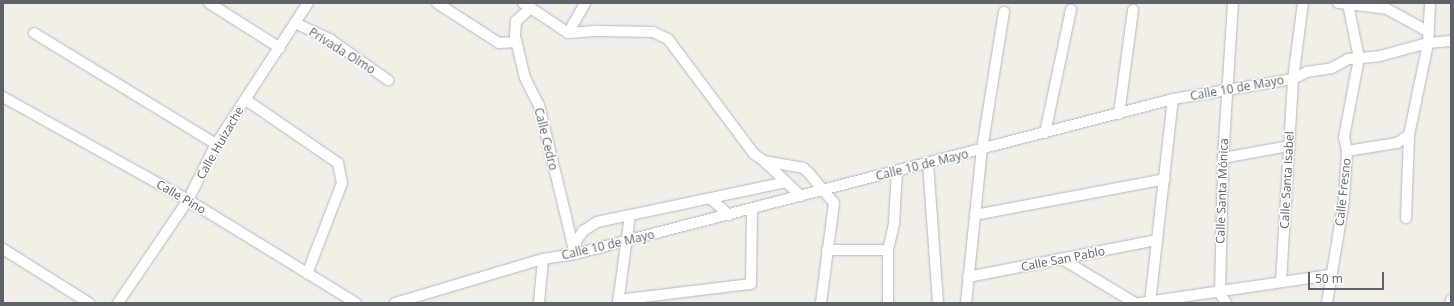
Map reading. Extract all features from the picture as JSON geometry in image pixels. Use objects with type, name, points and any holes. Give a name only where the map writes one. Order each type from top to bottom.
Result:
[{"type":"street","points":[[209,3],[280,48]]},
{"type":"street","name":"Calle Huizache","points":[[120,302],[188,200],[216,144],[308,3]]},
{"type":"street","points":[[437,3],[499,43],[516,42]]},
{"type":"street","points":[[568,33],[585,3]]},
{"type":"street","name":"Calle Santa Mónica","points":[[1220,293],[1226,90],[1233,3]]},
{"type":"street","name":"Calle Santa Isabel","points":[[1281,282],[1293,78],[1303,3]]},
{"type":"street","points":[[1406,218],[1409,135],[1428,43],[1430,3]]},
{"type":"street","points":[[1359,58],[1343,4],[1390,6],[1429,32]]},
{"type":"street","points":[[527,6],[568,33],[599,31],[653,32],[668,39],[754,154],[764,161],[801,196]]},
{"type":"street","name":"Calle Cedro","points":[[527,6],[516,21],[516,42],[525,78],[539,105],[574,250]]},
{"type":"street","points":[[1045,133],[1070,10]]},
{"type":"street","points":[[1118,114],[1133,10]]},
{"type":"street","points":[[966,303],[982,149],[1004,12]]},
{"type":"street","name":"Privada Olmo","points":[[295,23],[331,40],[388,80]]},
{"type":"street","points":[[34,33],[216,144]]},
{"type":"street","name":"Calle 10 de Mayo","points":[[395,303],[574,250],[626,241],[1173,100],[1293,78],[1307,72],[1332,68],[1348,59],[1380,56],[1428,43],[1451,41]]},
{"type":"street","name":"Calle Fresno","points":[[1327,303],[1330,275],[1338,241],[1348,151],[1344,137],[1359,58]]},
{"type":"street","name":"Calle Pino","points":[[3,97],[188,200],[356,303]]},
{"type":"street","points":[[246,100],[338,163],[342,183],[307,274]]},
{"type":"street","points":[[1173,100],[1165,179],[1147,302],[1220,293],[1330,275]]},
{"type":"street","points":[[1348,151],[1397,143],[1409,135]]},
{"type":"street","points":[[1223,158],[1289,146]]},
{"type":"street","points":[[764,161],[803,168],[834,203],[821,303]]},
{"type":"street","points":[[928,163],[938,303]]},
{"type":"street","points":[[888,303],[888,250],[894,223],[897,171]]},
{"type":"street","points":[[975,215],[1165,179]]},
{"type":"street","points":[[574,250],[583,231],[597,222],[786,182]]},
{"type":"street","points":[[711,199],[729,215]]},
{"type":"street","points":[[630,215],[618,302],[751,284],[752,209]]},
{"type":"street","name":"Calle San Pablo","points":[[968,277],[1157,240]]},
{"type":"street","points":[[3,249],[89,303]]},
{"type":"street","points":[[827,250],[888,250]]},
{"type":"street","points":[[1062,259],[1135,303]]},
{"type":"street","points":[[539,303],[543,260]]},
{"type":"street","points":[[1220,293],[1226,303]]}]
